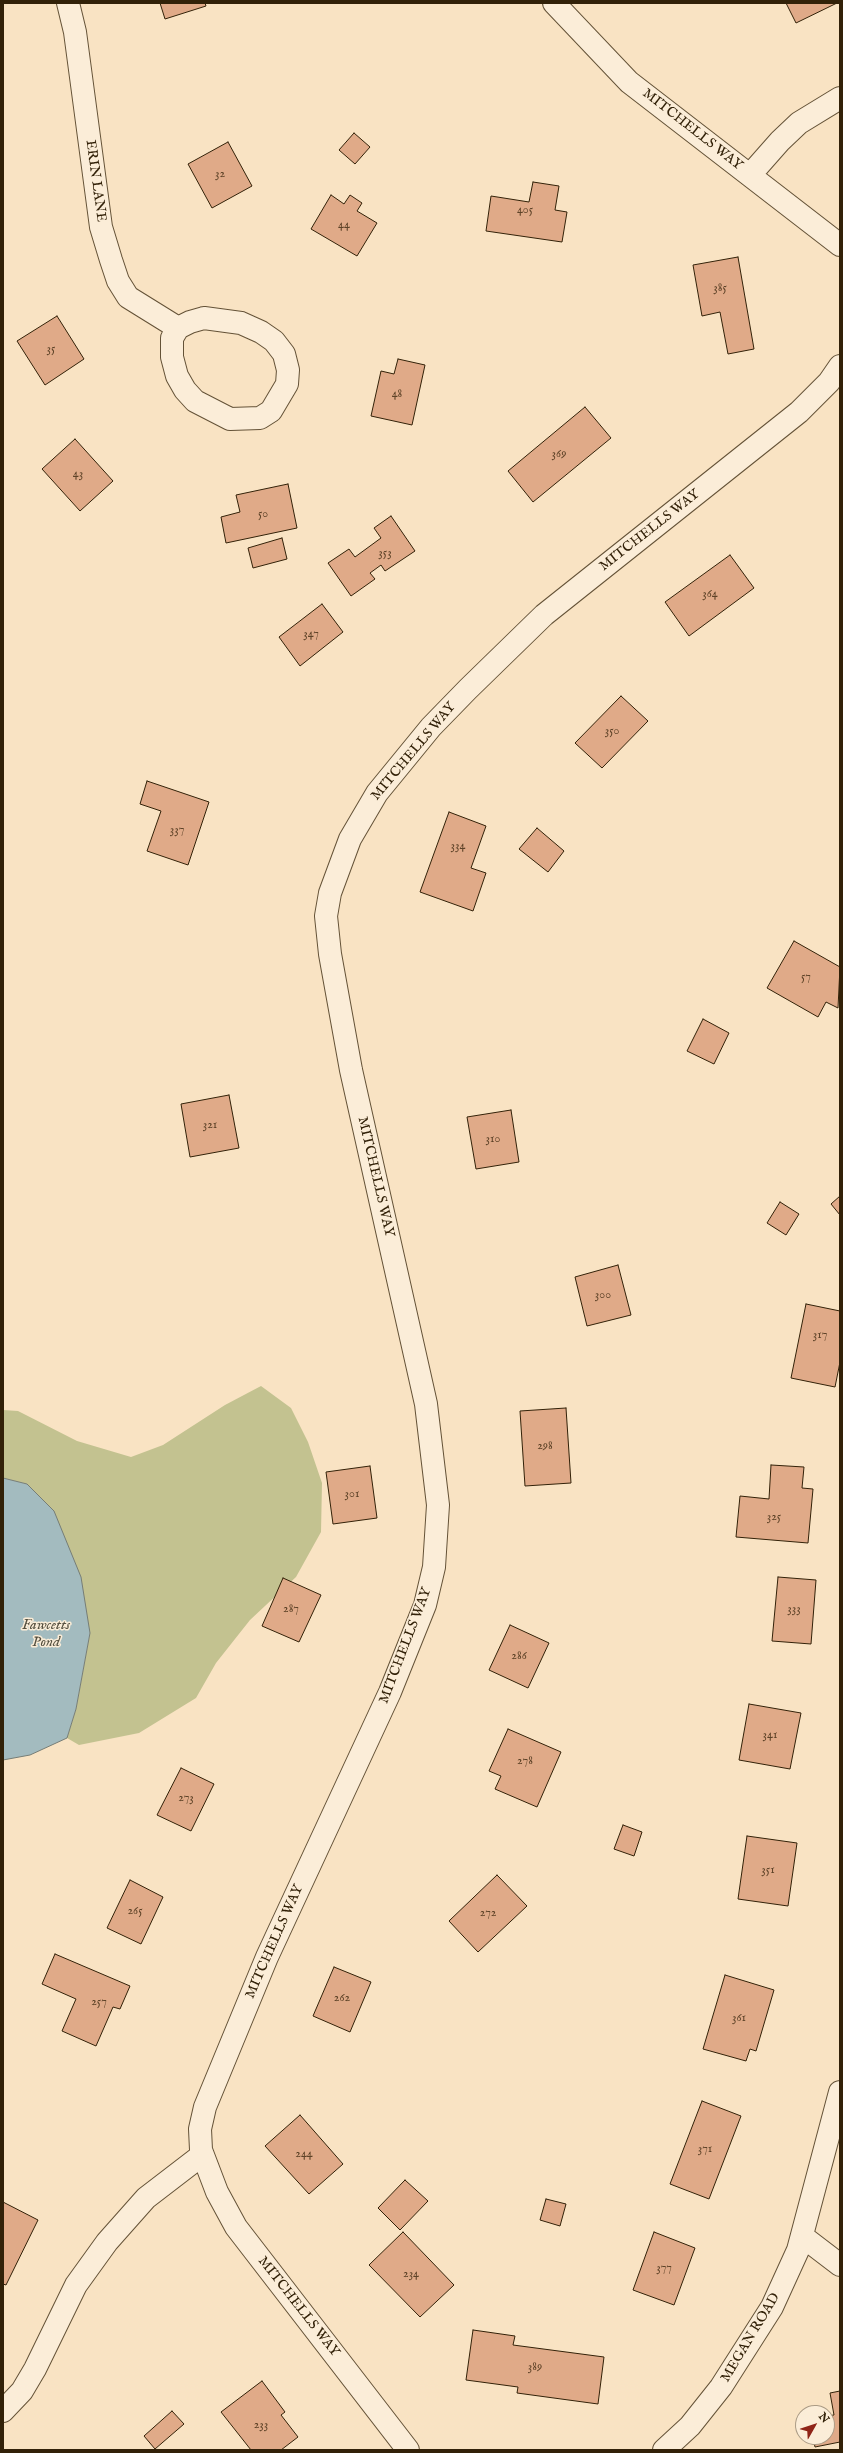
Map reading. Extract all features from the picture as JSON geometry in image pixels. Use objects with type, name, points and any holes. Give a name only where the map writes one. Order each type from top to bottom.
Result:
[{"type":"street","name":"ERIN LANE","points":[[68,3],[75,32],[101,228],[113,267],[118,281],[128,297],[178,328]]},
{"type":"street","name":"MITCHELLS WAY","points":[[554,3],[629,82],[840,245]]},
{"type":"street","points":[[750,176],[780,141],[799,123],[840,98]]},
{"type":"street","points":[[204,318],[222,319],[261,332],[274,341],[284,354],[288,370],[287,384],[270,411],[260,418],[230,419],[195,400],[185,390],[177,376],[172,356],[172,338],[178,328],[190,322],[204,318]]},
{"type":"street","name":"MITCHELLS WAY","points":[[408,2450],[236,2227],[217,2192],[202,2155],[200,2129],[205,2106],[267,1957],[390,1692],[425,1604],[434,1567],[438,1505],[426,1404],[351,1070],[330,954],[326,916],[330,893],[350,839],[377,793],[431,727],[544,615],[799,412],[829,382],[840,366]]},
{"type":"street","name":"MEGAN ROAD","points":[[664,2450],[690,2426],[721,2387],[772,2308],[798,2250],[840,2092]]},
{"type":"street","points":[[3,2411],[22,2391],[35,2369],[76,2285],[107,2242],[146,2198],[202,2155]]},
{"type":"street","points":[[802,2236],[840,2265]]},
{"type":"shaded area","points":[[261,1386],[291,1408],[308,1442],[322,1483],[321,1532],[296,1577],[250,1620],[216,1663],[196,1698],[139,1733],[79,1745],[67,1738],[76,1709],[90,1633],[27,1484],[3,1478],[3,1410],[18,1411],[77,1441],[131,1457],[163,1445],[225,1405]]},
{"type":"water","name":"Fawcetts Pond","points":[[3,1478],[27,1484],[54,1511],[81,1577],[90,1633],[76,1709],[67,1738],[30,1755],[3,1760]]},
{"type":"building","points":[[160,3],[205,3],[206,6],[165,19]]},
{"type":"building","points":[[786,3],[837,3],[796,23]]},
{"type":"building","points":[[354,133],[370,147],[355,164],[339,150]]},
{"type":"building","points":[[228,142],[252,186],[212,208],[188,164]]},
{"type":"building","points":[[533,182],[559,186],[555,210],[567,212],[562,242],[486,231],[491,196],[529,202]]},
{"type":"building","points":[[331,195],[344,204],[350,195],[362,203],[357,211],[377,223],[357,256],[311,229]]},
{"type":"building","points":[[738,257],[754,349],[728,354],[720,312],[702,316],[693,265]]},
{"type":"building","points":[[57,316],[84,359],[45,385],[17,341]]},
{"type":"building","points":[[398,359],[425,365],[412,425],[371,416],[381,371],[394,374]]},
{"type":"building","points":[[585,407],[611,438],[533,502],[508,471]]},
{"type":"building","points":[[75,439],[113,481],[80,511],[42,469]]},
{"type":"building","points":[[288,484],[297,528],[226,543],[221,517],[240,512],[236,495]]},
{"type":"building","points":[[391,516],[415,551],[385,571],[381,565],[370,573],[375,579],[351,596],[328,563],[349,549],[355,557],[381,538],[374,528]]},
{"type":"building","points":[[282,538],[287,559],[253,568],[248,548]]},
{"type":"building","points":[[730,555],[754,588],[689,636],[665,602]]},
{"type":"building","points":[[322,604],[343,632],[300,666],[279,637]]},
{"type":"building","points":[[621,696],[648,721],[602,768],[575,743]]},
{"type":"building","points":[[147,781],[209,802],[188,865],[147,851],[161,811],[140,804]]},
{"type":"building","points":[[449,812],[486,826],[471,868],[486,873],[473,911],[420,892]]},
{"type":"building","points":[[537,828],[564,851],[548,872],[519,849]]},
{"type":"building","points":[[794,941],[840,967],[838,1008],[826,1002],[818,1017],[767,988]]},
{"type":"building","points":[[703,1019],[729,1033],[714,1064],[687,1051]]},
{"type":"building","points":[[229,1095],[239,1148],[190,1157],[181,1104]]},
{"type":"building","points":[[511,1110],[519,1162],[476,1169],[467,1117]]},
{"type":"building","points":[[840,1196],[840,1215],[831,1204]]},
{"type":"building","points":[[780,1202],[799,1214],[786,1235],[767,1223]]},
{"type":"building","points":[[618,1265],[631,1315],[587,1326],[575,1277]]},
{"type":"building","points":[[806,1304],[840,1311],[840,1362],[835,1387],[791,1378]]},
{"type":"building","points":[[566,1408],[571,1483],[525,1486],[520,1411]]},
{"type":"building","points":[[771,1465],[804,1467],[802,1488],[813,1489],[808,1543],[736,1537],[740,1496],[769,1499]]},
{"type":"building","points":[[370,1466],[377,1518],[333,1524],[326,1472]]},
{"type":"building","points":[[778,1577],[816,1580],[811,1644],[772,1641]]},
{"type":"building","points":[[283,1578],[321,1595],[299,1642],[262,1626]]},
{"type":"building","points":[[510,1625],[549,1643],[528,1688],[489,1670]]},
{"type":"building","points":[[749,1704],[801,1713],[790,1769],[739,1760]]},
{"type":"building","points":[[508,1729],[561,1752],[537,1807],[495,1789],[501,1776],[489,1771]]},
{"type":"building","points":[[181,1768],[214,1784],[191,1831],[157,1815]]},
{"type":"building","points":[[623,1825],[642,1832],[634,1856],[614,1849]]},
{"type":"building","points":[[747,1836],[797,1843],[788,1906],[738,1899]]},
{"type":"building","points":[[497,1875],[527,1906],[478,1952],[449,1921]]},
{"type":"building","points":[[130,1880],[163,1897],[141,1944],[107,1928]]},
{"type":"building","points":[[55,1954],[130,1986],[120,2009],[113,2007],[96,2046],[62,2031],[76,1999],[42,1984]]},
{"type":"building","points":[[334,1967],[371,1982],[350,2032],[313,2016]]},
{"type":"building","points":[[725,1975],[774,1990],[756,2051],[750,2049],[746,2061],[703,2049]]},
{"type":"building","points":[[702,2101],[741,2116],[709,2199],[670,2184]]},
{"type":"building","points":[[300,2115],[343,2164],[309,2194],[265,2146]]},
{"type":"building","points":[[405,2180],[428,2201],[400,2230],[378,2208]]},
{"type":"building","points":[[546,2199],[566,2204],[560,2226],[540,2220]]},
{"type":"building","points":[[3,2202],[38,2220],[6,2285],[3,2284]]},
{"type":"building","points":[[403,2232],[454,2285],[420,2317],[369,2265]]},
{"type":"building","points":[[654,2232],[695,2248],[674,2305],[633,2290]]},
{"type":"building","points":[[473,2330],[515,2336],[513,2345],[604,2357],[598,2404],[517,2393],[518,2387],[466,2380]]},
{"type":"building","points":[[262,2381],[285,2412],[281,2415],[298,2437],[281,2450],[251,2450],[221,2412]]},
{"type":"building","points":[[840,2391],[840,2442],[835,2443],[835,2405],[832,2405],[830,2393]]},
{"type":"building","points":[[172,2411],[184,2424],[155,2449],[144,2436]]},
{"type":"building","points":[[815,2445],[825,2445],[815,2447]]}]
